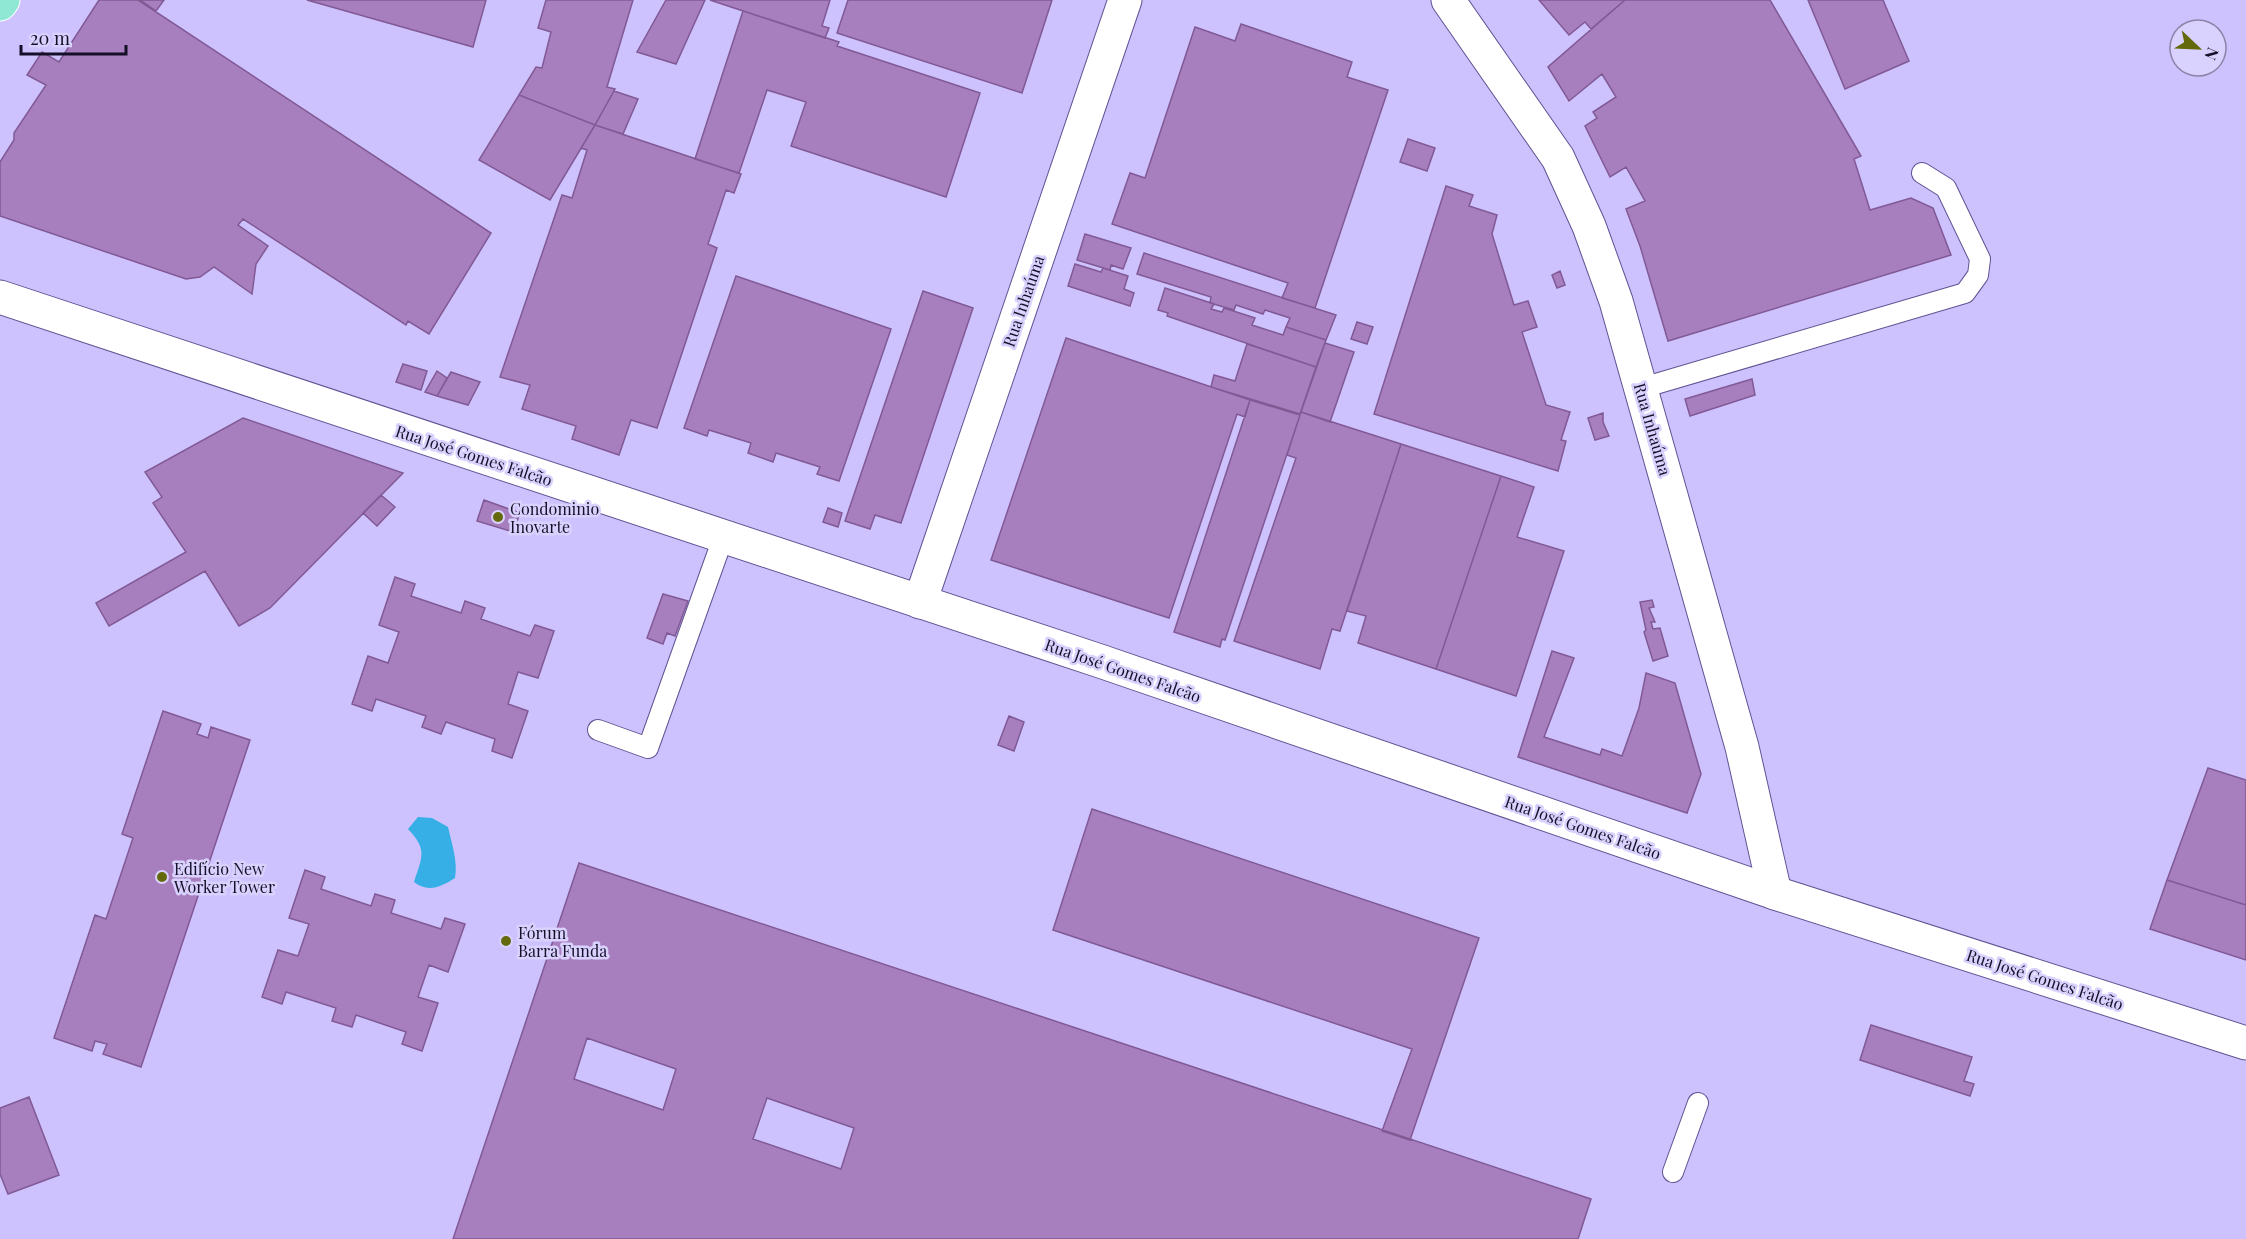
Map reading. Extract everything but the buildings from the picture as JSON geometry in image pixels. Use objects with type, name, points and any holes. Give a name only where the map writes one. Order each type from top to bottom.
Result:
[{"type":"main road","points":[[0,4],[3,0]]},
{"type":"street","name":"Rua Inhaúma","points":[[920,602],[1125,0]]},
{"type":"street","name":"Rua Inhaúma","points":[[1448,0],[1558,158],[1589,226],[1616,301],[1642,388],[1742,747],[1775,893]]},
{"type":"street","name":"Rua José Gomes Falcão","points":[[0,297],[1167,684],[1775,893],[2246,1043]]},
{"type":"lane","points":[[1642,388],[1965,293],[1978,276],[1980,259],[1946,188],[1922,174]]},
{"type":"lane","points":[[598,730],[648,748],[723,538]]},
{"type":"lane","points":[[1673,1172],[1698,1103]]},
{"type":"water","points":[[418,817],[432,818],[448,827],[455,859],[455,878],[434,888],[424,887],[414,882],[422,854],[421,848],[408,829]]},
{"type":"place","name":"Condominio Inovarte","points":[[498,517]]},
{"type":"place","name":"Edifício New Worker Tower","points":[[162,877]]},
{"type":"place","name":"Fórum Barra Funda","points":[[506,941]]}]
